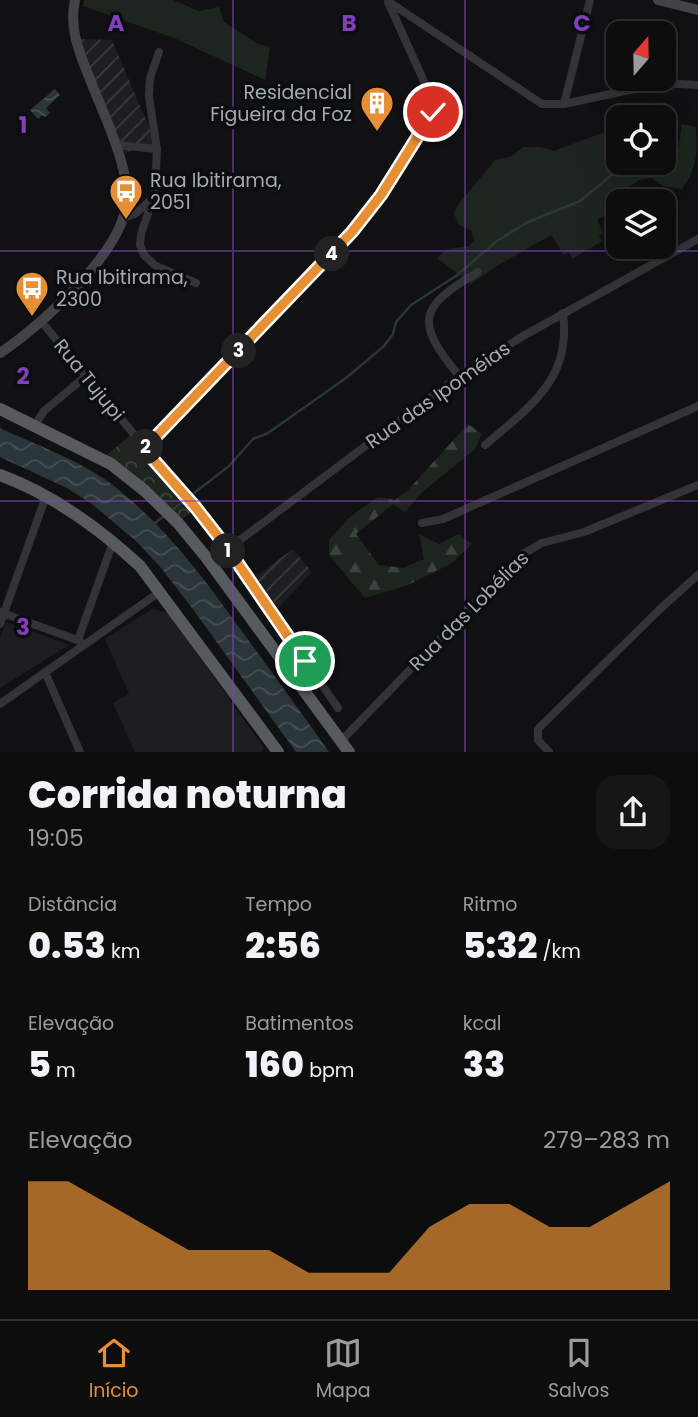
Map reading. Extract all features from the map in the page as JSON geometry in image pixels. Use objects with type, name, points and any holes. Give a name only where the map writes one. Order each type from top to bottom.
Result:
[{"type":"highway","points":[[0,409],[111,464],[145,491],[178,523],[206,557],[345,747]]},
{"type":"highway","points":[[0,475],[46,496],[113,542],[140,566],[278,752]]},
{"type":"main road","points":[[0,353],[41,321],[100,258],[115,236],[127,200],[116,145],[76,43],[73,19],[75,0]]},
{"type":"main road","points":[[658,0],[698,10]]},
{"type":"street","points":[[564,104],[590,0]]},
{"type":"street","points":[[387,1],[542,104],[564,104],[662,83],[698,85]]},
{"type":"street","points":[[144,449],[352,232],[381,195],[433,112],[432,99],[387,1]]},
{"type":"street","points":[[159,52],[150,78],[149,97],[157,149],[155,193],[141,234],[142,251],[156,266],[195,284]]},
{"type":"street","points":[[116,145],[157,149]]},
{"type":"street","points":[[122,218],[142,209],[155,193]]},
{"type":"street","name":"Rua das Ipoméias","points":[[228,549],[458,376],[563,313],[698,239]]},
{"type":"street","points":[[458,376],[431,338],[430,319],[438,298],[478,272]]},
{"type":"street","points":[[485,445],[533,403],[552,381],[564,348],[563,313]]},
{"type":"street","name":"Rua Tujupi","points":[[41,321],[228,549],[338,708]]},
{"type":"street","points":[[34,425],[44,411],[86,376]]},
{"type":"street","points":[[422,523],[443,519],[698,406]]},
{"type":"street","name":"Rua das Lobélias","points":[[345,747],[521,555],[542,543],[584,532],[698,485]]},
{"type":"street","points":[[0,624],[46,496]]},
{"type":"street","points":[[82,641],[113,542]]},
{"type":"street","points":[[549,752],[538,740],[538,729],[698,575]]},
{"type":"street","points":[[0,704],[45,673],[82,641],[161,591]]},
{"type":"street","points":[[2,613],[82,641]]},
{"type":"street","points":[[45,673],[80,752]]},
{"type":"shaded area","points":[[80,39],[112,40],[149,127],[153,146],[121,153]]},
{"type":"shaded area","points":[[293,549],[312,572],[278,608],[256,576]]},
{"type":"shaded area","points":[[152,609],[169,613],[263,747],[262,752],[135,752],[113,703],[129,694],[105,639]]},
{"type":"shaded area","points":[[6,622],[69,645],[0,688],[0,638]]},
{"type":"green space","points":[[84,0],[173,0],[199,11],[219,7],[224,22],[258,44],[270,47],[265,80],[174,38],[83,6]]},
{"type":"green space","points":[[682,124],[696,127],[694,167],[682,189],[663,186],[652,178],[639,180],[627,189],[606,189],[606,215],[597,219],[603,233],[599,235],[602,241],[572,259],[569,252],[564,255],[551,235],[471,284],[437,258],[447,249],[469,246],[474,240],[471,230],[459,225],[454,214],[457,206],[495,160],[510,157],[524,147],[541,147],[554,151],[606,132],[606,175],[676,175]]},
{"type":"green space","points":[[468,424],[482,434],[475,449],[421,493],[405,512],[393,504],[356,534],[379,565],[403,568],[424,559],[419,534],[439,544],[459,534],[472,544],[452,563],[408,585],[365,598],[329,555],[329,540],[350,517],[378,497],[395,500],[408,490]]},
{"type":"green space","points":[[132,434],[196,508],[178,523],[102,459]]},
{"type":"water","points":[[55,89],[60,95],[46,108],[50,113],[38,119],[30,110]]},
{"type":"water","points":[[0,428],[97,474],[148,516],[212,590],[329,752],[296,752],[162,569],[136,541],[92,504],[67,488],[0,457]]},
{"type":"waterway","points":[[171,511],[229,466],[253,439],[268,433],[346,378],[384,346],[393,334],[396,322],[411,305],[456,276],[497,241],[528,222],[580,201],[612,175]]},
{"type":"waterway","points":[[154,524],[165,515]]},
{"type":"place","name":"Residencial Figueira da Foz","points":[[377,133]]},
{"type":"place","name":"Rua Ibitirama, 2051","points":[[126,221]]},
{"type":"place","name":"Rua Ibitirama, 2300","points":[[32,318]]},
{"type":"route","points":[[305,661],[228,549],[144,449],[366,216],[433,112]]}]
